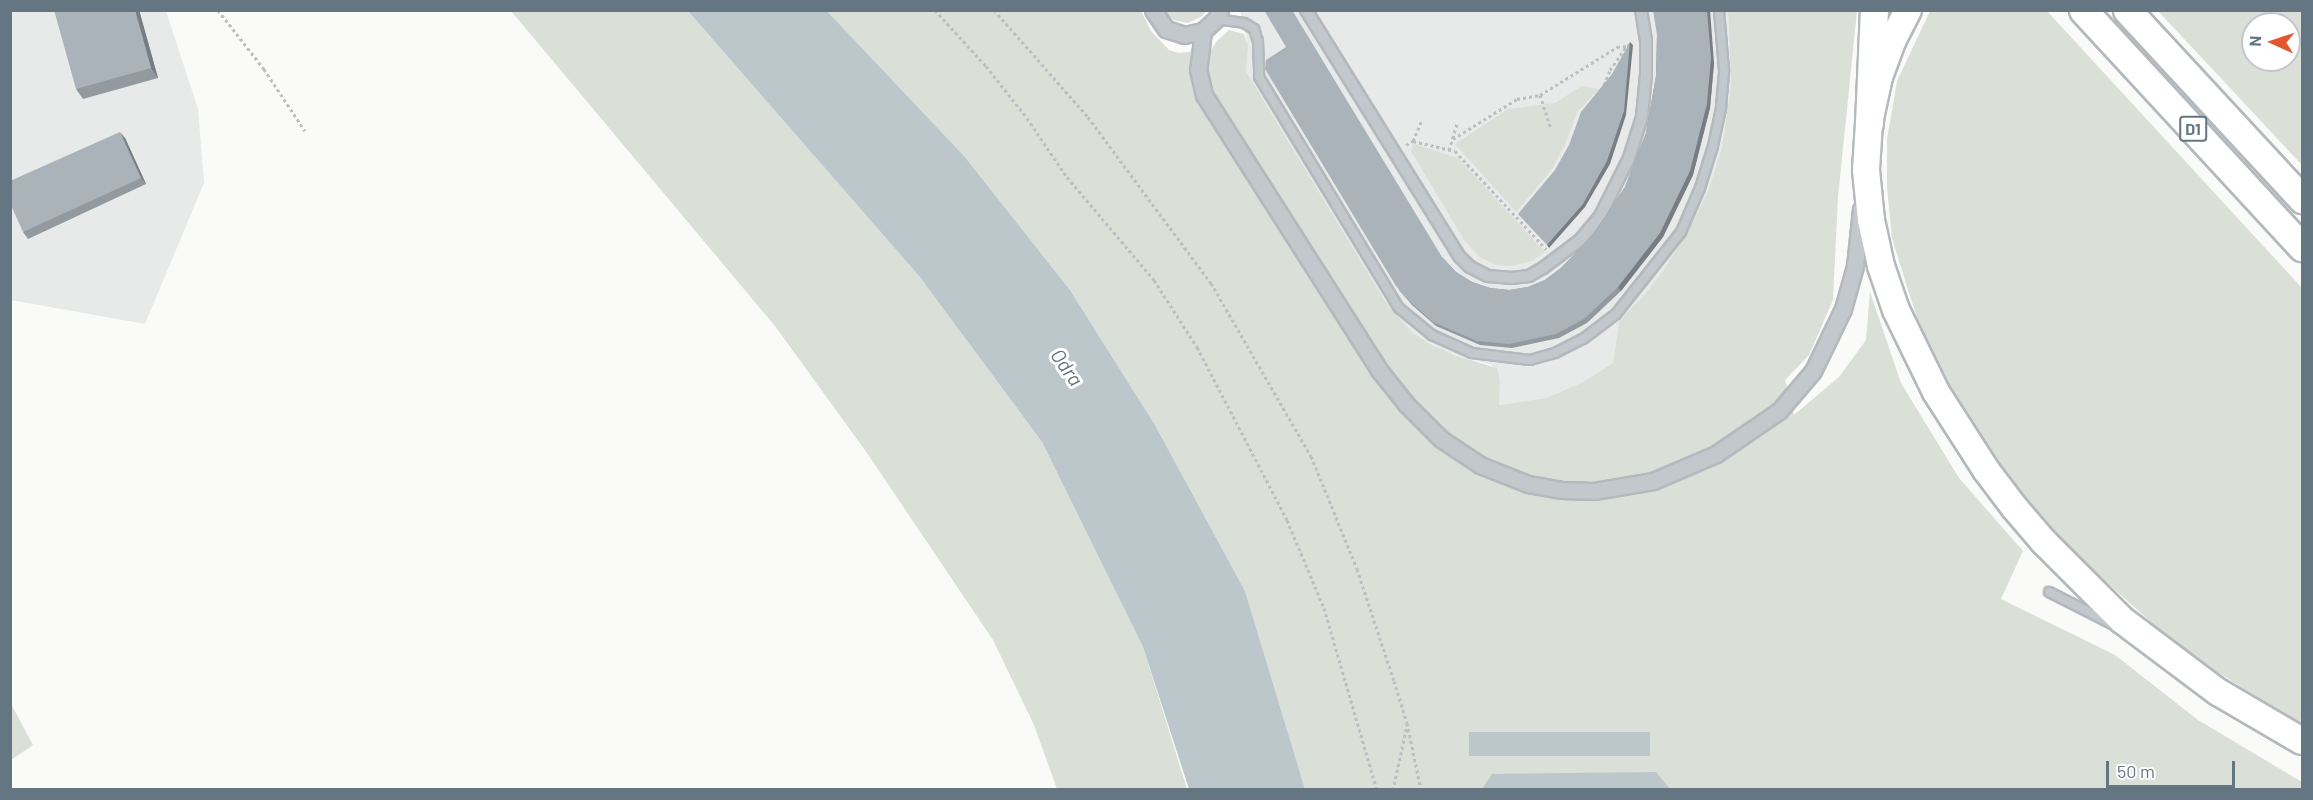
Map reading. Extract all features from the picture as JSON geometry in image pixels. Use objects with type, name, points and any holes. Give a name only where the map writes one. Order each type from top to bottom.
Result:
[{"type":"highway","points":[[1874,10],[1866,170],[1871,220],[1881,266],[1896,310],[1936,392],[1986,470],[2044,542],[2122,620],[2218,692],[2302,741]]},
{"type":"highway","points":[[1869,123],[1879,76],[1893,39],[1908,10]]},
{"type":"highway","name":"D1","points":[[2083,10],[2302,247]]},
{"type":"highway","name":"D1","points":[[2127,10],[2302,199]]},
{"type":"street","points":[[1153,10],[1161,25],[1172,32],[1184,36],[1203,32]]},
{"type":"street","points":[[1306,10],[1460,257],[1470,267],[1488,276],[1512,278],[1529,276],[1580,240],[1600,216],[1629,158],[1642,117],[1646,40],[1641,10]]},
{"type":"street","points":[[1218,15],[1203,32],[1197,69],[1204,95],[1369,356],[1427,427],[1466,457],[1510,478],[1547,488],[1594,491],[1625,488],[1660,479],[1698,463],[1736,443],[1779,411],[1805,383],[1822,357],[1847,299],[1855,266],[1866,170]]},
{"type":"lane","points":[[1218,15],[1254,28],[1258,41],[1258,77],[1399,308],[1432,336],[1472,353],[1497,358],[1530,360],[1555,353],[1583,339],[1616,314],[1681,231],[1700,188],[1713,146],[1720,107],[1724,70],[1719,10]]},
{"type":"lane","points":[[2049,591],[2155,646]]},
{"type":"path","points":[[218,10],[264,69],[305,131]]},
{"type":"path","points":[[935,10],[986,66],[1027,118],[1067,177],[1154,280],[1197,347],[1282,510],[1324,608],[1344,669],[1354,715],[1377,789]]},
{"type":"path","points":[[994,10],[1088,117],[1155,204],[1211,283],[1311,456],[1348,548],[1407,723],[1421,789]]},
{"type":"path","points":[[1452,139],[1517,99],[1540,95],[1617,47],[1646,40]]},
{"type":"path","points":[[1600,93],[1610,70],[1627,46]]},
{"type":"path","points":[[1540,95],[1551,128]]},
{"type":"path","points":[[1394,152],[1413,141],[1421,122]]},
{"type":"path","points":[[1449,150],[1457,123]]},
{"type":"path","points":[[1413,141],[1455,152],[1556,259]]},
{"type":"path","points":[[1516,217],[1524,210]]},
{"type":"path","points":[[1393,789],[1407,723]]},
{"type":"shaded area","points":[[10,11],[166,11],[198,109],[204,183],[145,324],[11,300]]},
{"type":"shaded area","points":[[511,11],[688,11],[919,276],[1042,442],[1143,647],[1187,789],[1057,789],[1034,725],[993,640],[867,453],[775,326]]},
{"type":"shaded area","points":[[827,11],[1141,11],[1151,31],[1169,50],[1179,53],[1212,49],[1229,30],[1244,34],[1248,46],[1246,71],[1385,301],[1412,332],[1434,346],[1454,355],[1497,368],[1500,382],[1499,405],[1546,398],[1583,382],[1613,363],[1619,321],[1662,272],[1686,235],[1708,191],[1722,147],[1731,85],[1728,11],[1857,11],[1838,197],[1833,300],[1809,355],[1785,380],[1794,415],[1839,377],[1866,340],[1870,292],[1901,383],[1959,478],[2023,551],[2001,599],[2115,655],[2198,720],[2302,782],[2302,789],[1305,789],[1245,591],[1155,425],[1070,290],[965,157]]},
{"type":"shaded area","points":[[1165,11],[1206,11],[1201,17],[1188,23],[1173,20]]},
{"type":"shaded area","points":[[1240,11],[1728,11],[1731,85],[1722,147],[1708,191],[1686,235],[1662,272],[1619,321],[1613,363],[1583,382],[1546,398],[1498,405],[1500,382],[1492,365],[1445,352],[1412,332],[1385,301],[1246,71],[1247,40]]},
{"type":"shaded area","points":[[1930,11],[2047,11],[2302,288],[2302,726],[2180,648],[2064,544],[1997,462],[1947,384],[1924,338],[1892,238],[1887,187],[1887,139],[1897,81]]},
{"type":"shaded area","points":[[2158,11],[2302,11],[2302,165]]},
{"type":"shaded area","points":[[1582,86],[1599,89],[1578,111],[1564,147],[1550,172],[1516,212],[1455,144],[1508,109],[1555,103]]},
{"type":"shaded area","points":[[1414,144],[1458,158],[1545,252],[1532,261],[1512,266],[1496,265],[1480,257],[1464,240],[1411,151]]},
{"type":"shaded area","points":[[10,702],[33,745],[11,760],[10,760]]},
{"type":"water","name":"Odra","points":[[688,11],[827,11],[965,157],[1070,290],[1155,425],[1245,591],[1305,789],[1189,789],[1143,647],[1042,442],[919,276]]},
{"type":"water","points":[[1469,732],[1650,732],[1650,756],[1469,756]]},
{"type":"water","points":[[1656,772],[1670,789],[1482,789],[1492,774]]},
{"type":"building","points":[[54,10],[135,10],[151,68],[76,89]]},
{"type":"building","points":[[1264,10],[1292,10],[1442,257],[1456,272],[1472,282],[1490,288],[1509,290],[1528,287],[1545,280],[1561,268],[1592,236],[1625,187],[1646,133],[1656,76],[1657,35],[1653,10],[1707,10],[1711,58],[1707,104],[1690,171],[1660,233],[1618,287],[1584,319],[1556,334],[1509,344],[1477,341],[1433,322],[1396,286],[1265,69],[1266,60],[1286,47]]},
{"type":"building","points":[[1630,42],[1624,111],[1607,161],[1583,204],[1547,245],[1518,214],[1555,170],[1569,145],[1581,112],[1612,74]]},
{"type":"building","points":[[120,132],[141,178],[23,232],[10,203],[10,181]]}]
